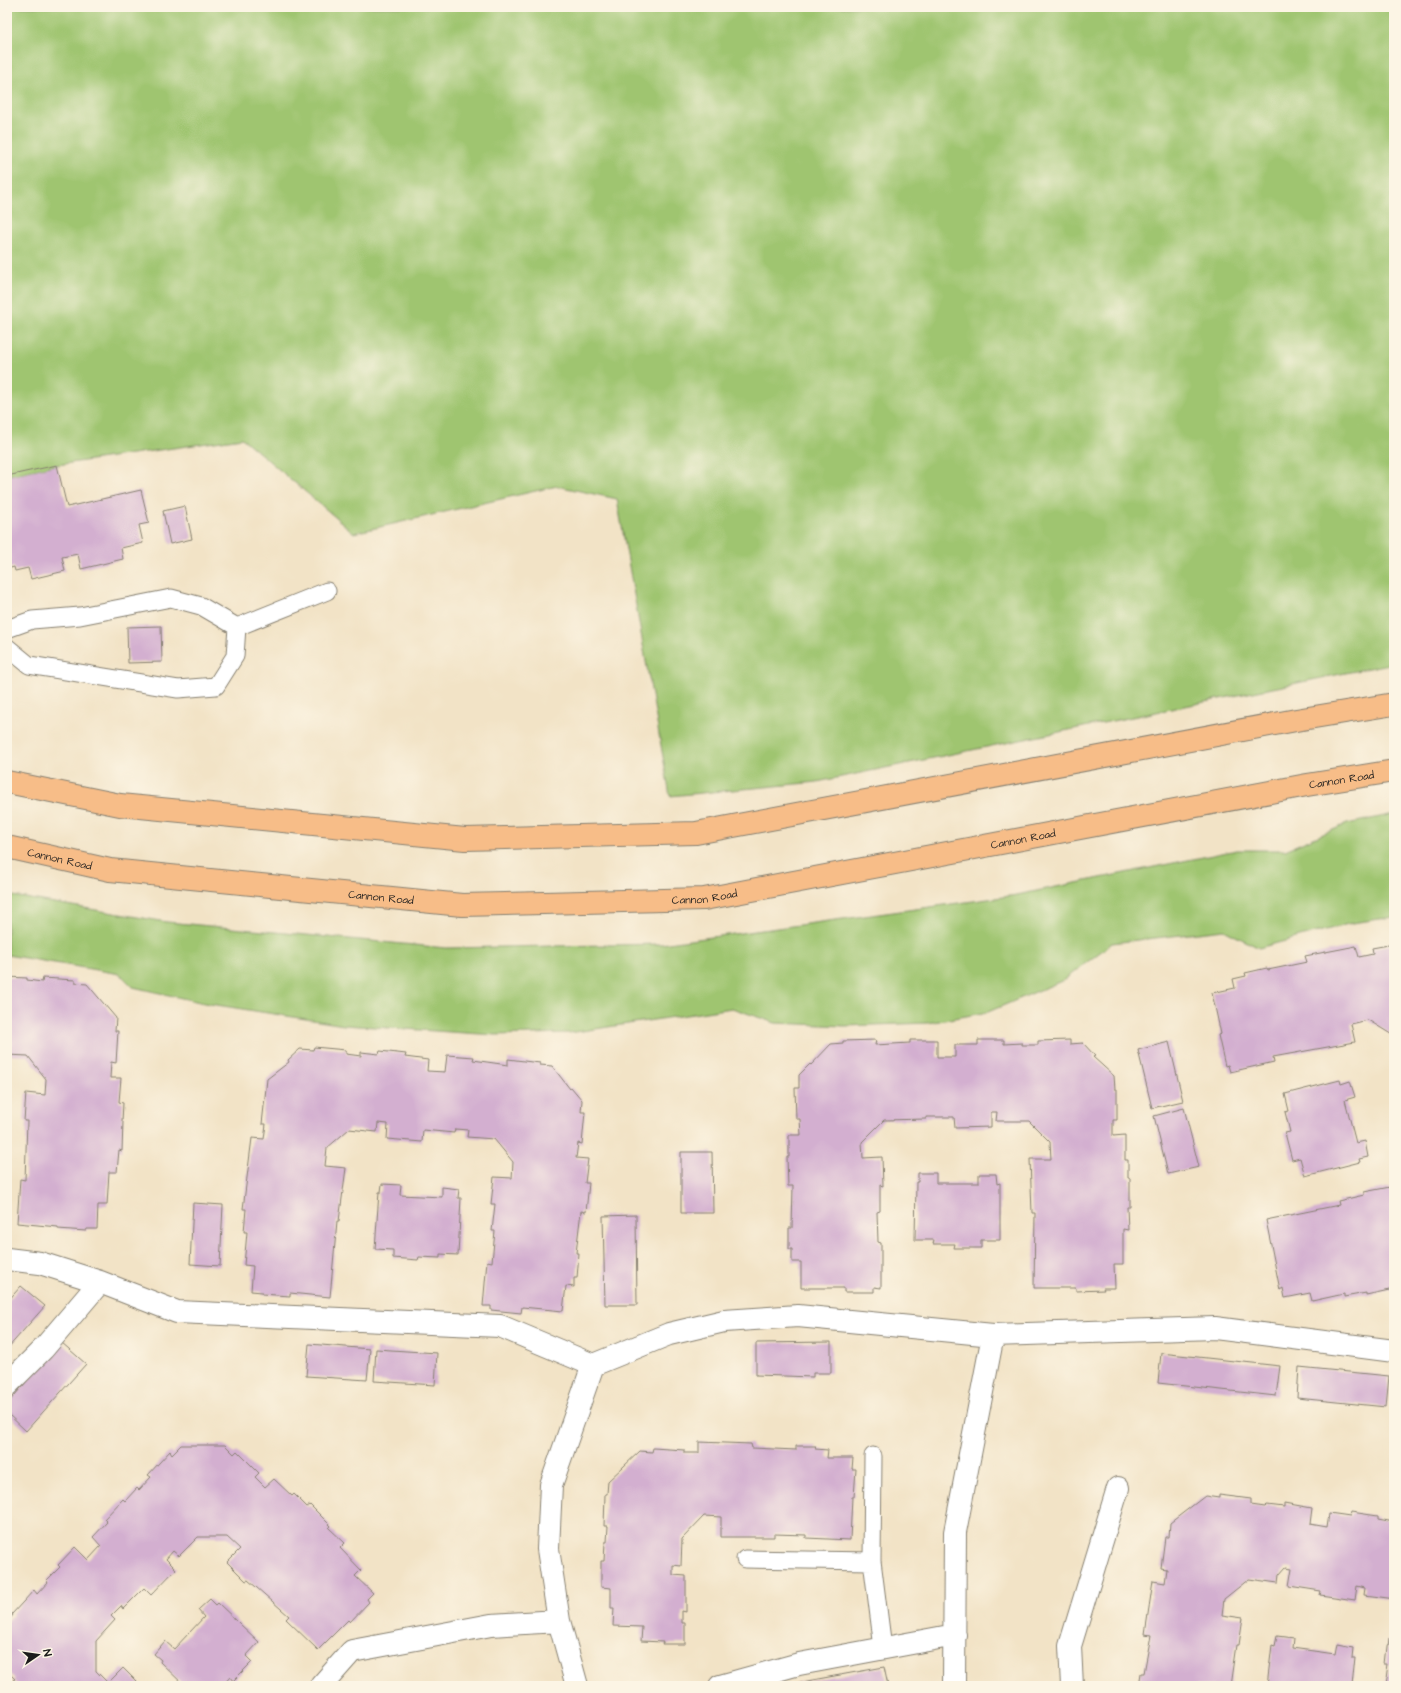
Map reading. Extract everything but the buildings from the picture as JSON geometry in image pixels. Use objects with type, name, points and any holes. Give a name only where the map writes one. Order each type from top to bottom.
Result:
[{"type":"main road","points":[[7,782],[120,805],[465,839],[696,833],[1296,720],[1394,704]]},
{"type":"main road","name":"Cannon Road","points":[[7,847],[110,870],[462,905],[704,899],[1292,788],[1394,771]]},
{"type":"street","points":[[7,1259],[40,1263],[100,1282],[177,1312],[500,1326],[593,1365],[669,1334],[724,1321],[798,1316],[993,1336],[1215,1328],[1394,1351]]},
{"type":"street","points":[[7,1385],[43,1349],[100,1282]]},
{"type":"street","points":[[954,1686],[956,1532],[993,1336]]},
{"type":"street","points":[[577,1686],[559,1621],[548,1549],[551,1485],[593,1365]]},
{"type":"street","points":[[1072,1686],[1070,1646],[1118,1488]]},
{"type":"street","points":[[321,1686],[352,1651],[490,1625],[559,1621]]},
{"type":"street","points":[[720,1686],[799,1664],[955,1635]]},
{"type":"lane","points":[[237,627],[327,590]]},
{"type":"lane","points":[[7,629],[32,620],[80,616],[171,598],[201,606],[237,627]]},
{"type":"lane","points":[[7,647],[29,665],[178,689],[216,686],[235,656],[237,627]]},
{"type":"lane","points":[[873,1456],[872,1561],[883,1648]]},
{"type":"lane","points":[[745,1559],[872,1561]]},
{"type":"green space","points":[[7,7],[1394,7],[1394,663],[817,782],[670,796],[617,499],[557,486],[354,533],[242,438],[57,465],[7,476]]},
{"type":"green space","points":[[1394,814],[1394,917],[1352,923],[1259,948],[1224,930],[1112,943],[1064,980],[988,1012],[928,1023],[845,1026],[775,1023],[732,1008],[569,1033],[495,1035],[344,1025],[204,1003],[133,987],[120,974],[7,955],[7,895],[167,922],[446,948],[661,944],[1017,895],[1237,850],[1285,850],[1347,824]]}]
